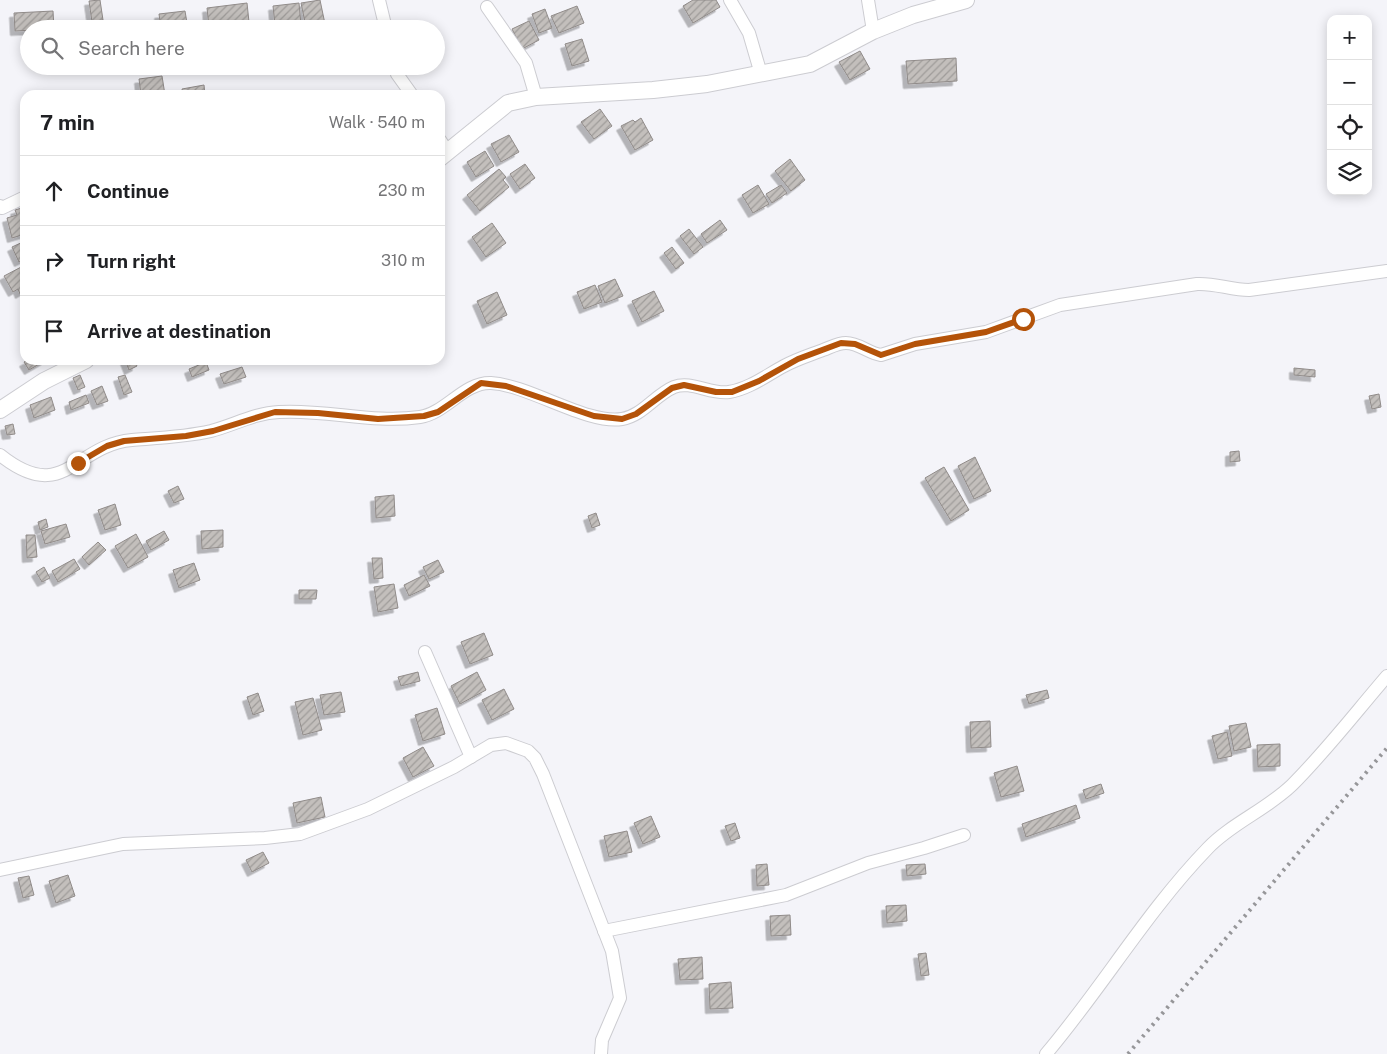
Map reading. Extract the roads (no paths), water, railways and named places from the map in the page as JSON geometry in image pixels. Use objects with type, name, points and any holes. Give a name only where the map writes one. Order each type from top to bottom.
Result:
[{"type":"street","points":[[379,0],[384,20]]},
{"type":"street","points":[[730,0],[749,34],[761,74]]},
{"type":"street","points":[[868,0],[873,31]]},
{"type":"street","points":[[445,148],[508,103],[536,97],[652,90],[761,74],[810,64],[873,31],[913,15],[966,0]]},
{"type":"street","points":[[488,7],[526,63],[536,97]]},
{"type":"street","points":[[398,75],[408,90]]},
{"type":"street","points":[[1,208],[20,199]]},
{"type":"street","points":[[0,455],[31,473],[51,476],[63,473],[107,446],[124,441],[204,432],[275,412],[318,413],[378,419],[424,416],[438,412],[481,383],[506,386],[594,416],[622,419],[636,414],[672,388],[684,385],[716,392],[732,392],[759,381],[798,359],[841,343],[855,344],[881,355],[915,344],[986,332],[1060,305],[1196,284],[1217,284],[1230,289],[1249,290],[1387,271]]},
{"type":"street","points":[[0,410],[44,381],[76,365]]},
{"type":"street","points":[[425,652],[471,757]]},
{"type":"street","points":[[1046,1054],[1075,1020],[1155,911],[1207,849],[1220,836],[1267,806],[1292,784],[1387,676]]},
{"type":"street","points":[[0,870],[123,844],[266,838],[300,834],[368,809],[491,745],[506,743],[528,751],[535,758],[543,774],[612,952],[620,998],[602,1040],[602,1054]]},
{"type":"street","points":[[604,931],[786,894],[868,863],[964,835]]},
{"type":"railway","points":[[1128,1054],[1387,748]]}]
